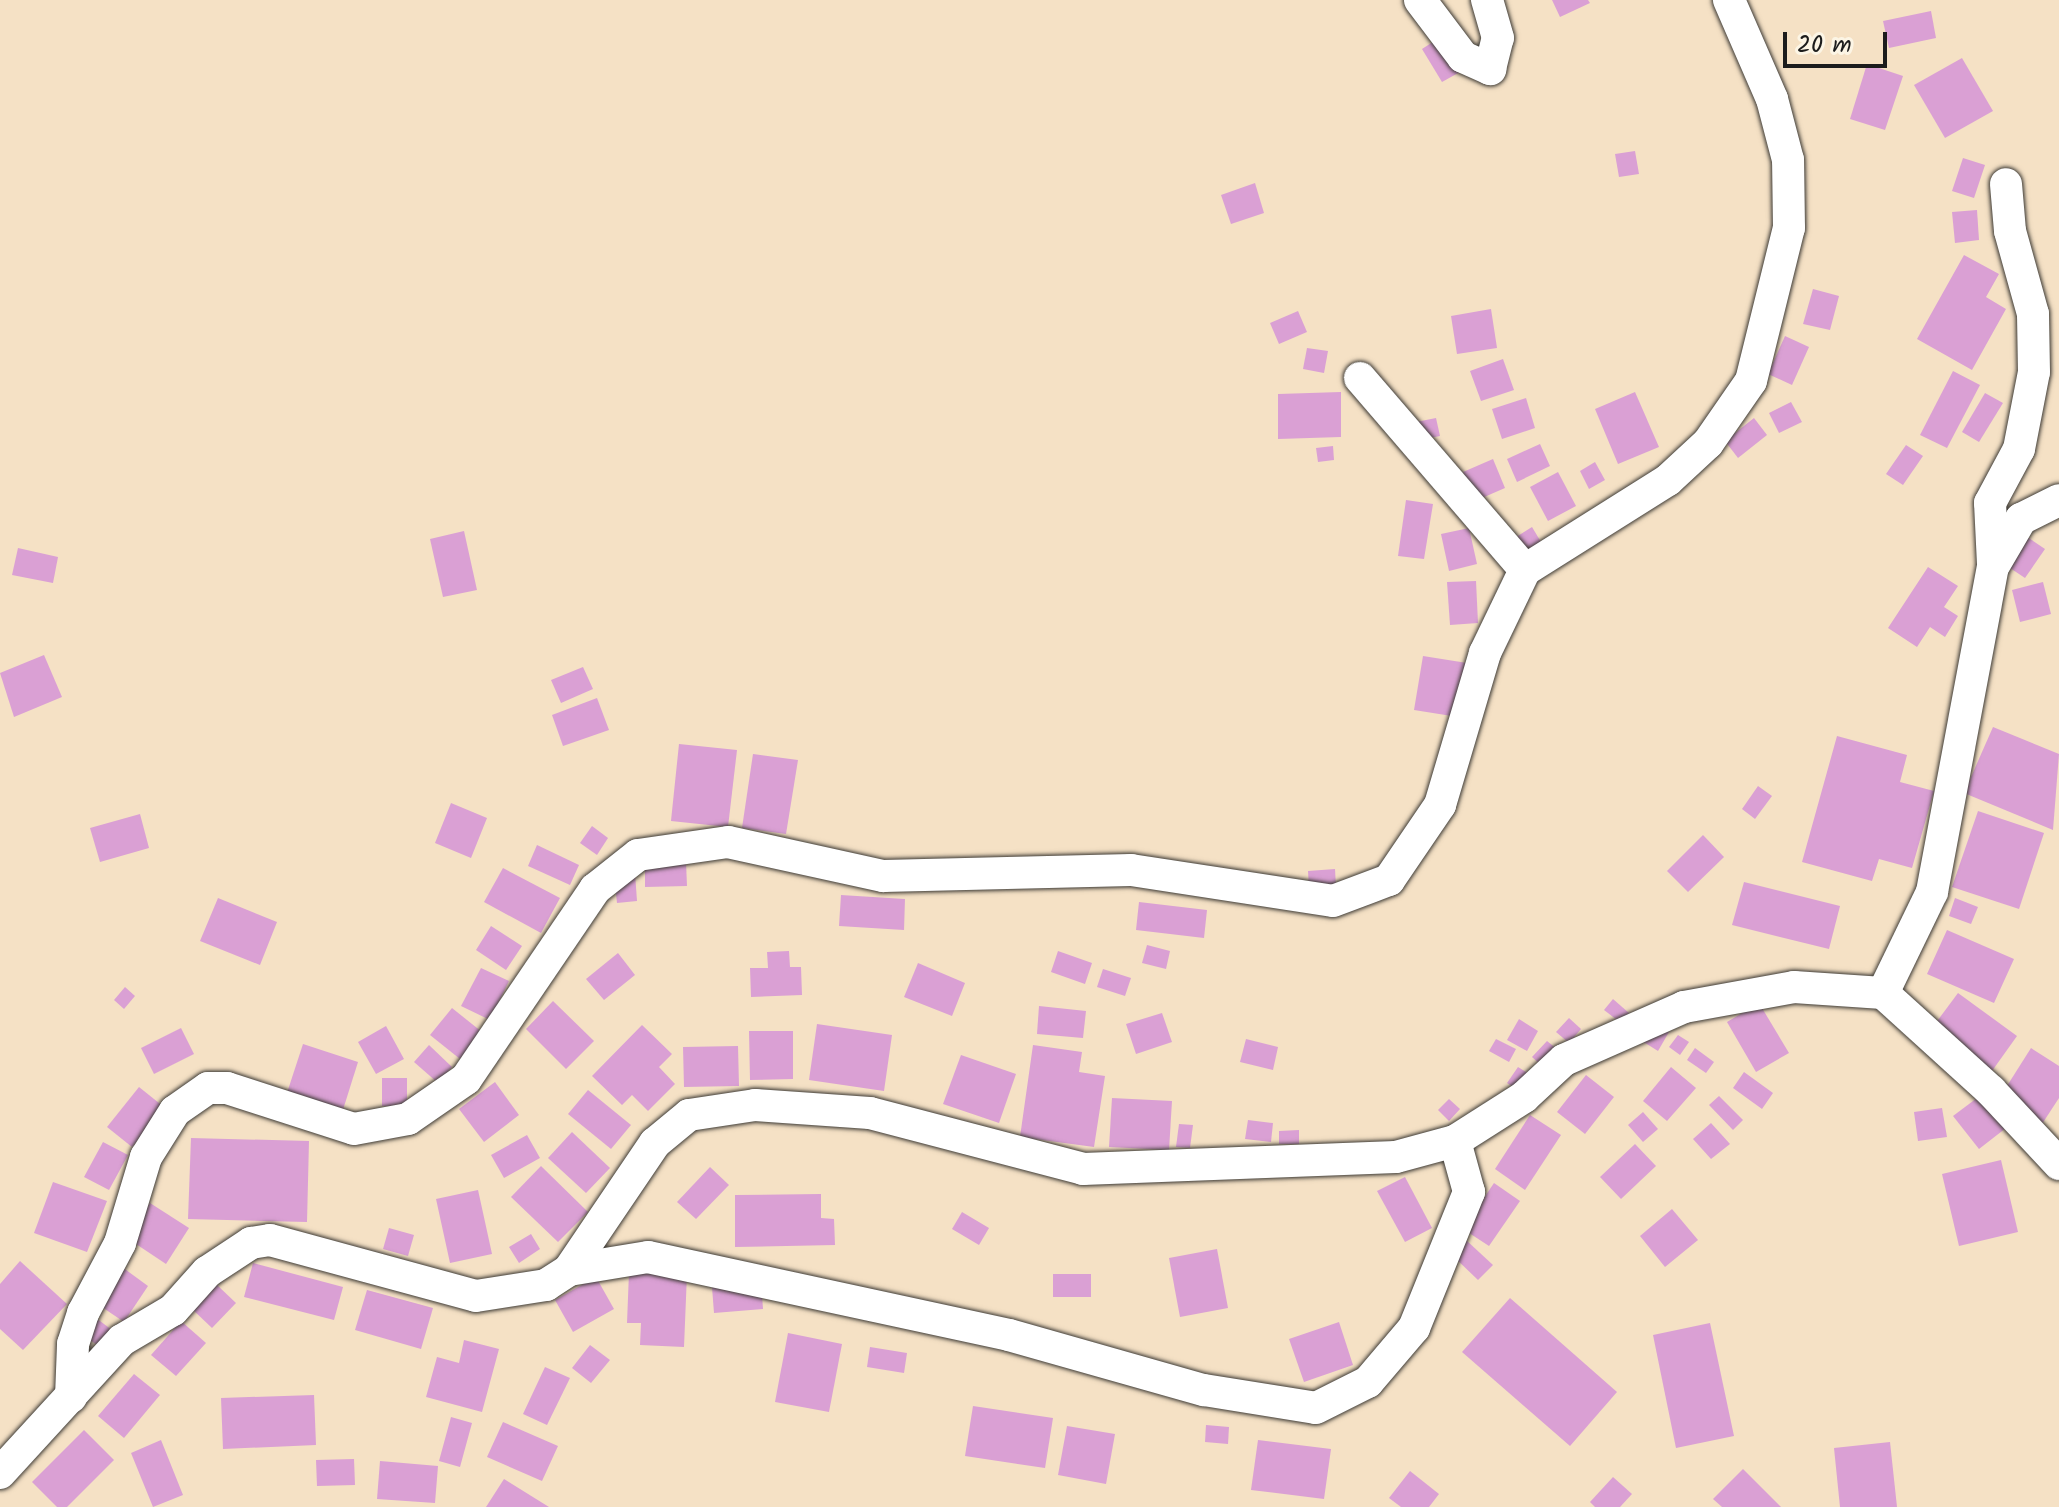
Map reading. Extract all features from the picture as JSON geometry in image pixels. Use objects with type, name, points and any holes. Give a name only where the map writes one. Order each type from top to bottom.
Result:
[{"type":"street","points":[[1420,0],[1463,57],[1490,69],[1498,38],[1487,0]]},
{"type":"street","points":[[71,1397],[73,1344],[83,1313],[120,1243],[146,1157],[175,1111],[208,1088],[227,1088],[354,1129],[408,1119],[466,1079],[595,889],[638,855],[728,842],[901,878],[1107,869],[1333,901],[1365,894],[1409,860],[1429,827],[1485,653],[1525,570],[1668,480],[1708,443],[1751,381],[1789,228],[1788,160],[1772,99],[1724,6]]},
{"type":"street","points":[[1883,993],[1932,892],[1993,567],[1990,503],[2019,449],[2034,372],[2033,314],[2010,231],[2006,184]]},
{"type":"street","points":[[1360,378],[1525,570]]},
{"type":"street","points":[[1993,567],[2021,519],[2059,500]]},
{"type":"street","points":[[0,1473],[122,1340],[173,1310],[207,1272],[251,1243],[270,1240],[476,1296],[546,1285],[569,1270],[671,1126],[731,1107],[870,1113],[1083,1169],[1362,1160],[1455,1141],[1524,1097],[1564,1060],[1684,1007],[1794,987],[1883,993],[1991,1091],[2059,1164]]},
{"type":"street","points":[[569,1270],[648,1257],[1009,1335],[1204,1390],[1316,1408],[1368,1382],[1414,1328],[1469,1192],[1455,1141]]},
{"type":"building","points":[[1552,0],[1588,0],[1590,3],[1560,17]]},
{"type":"building","points":[[1931,11],[1936,38],[1889,48],[1883,21]]},
{"type":"building","points":[[1439,38],[1460,72],[1442,82],[1422,49]]},
{"type":"building","points":[[1962,58],[1993,111],[1945,138],[1914,85]]},
{"type":"building","points":[[1867,64],[1903,76],[1885,130],[1850,119]]},
{"type":"building","points":[[1635,151],[1639,174],[1619,177],[1615,154]]},
{"type":"building","points":[[1963,158],[1985,165],[1974,198],[1952,191]]},
{"type":"building","points":[[1255,183],[1264,213],[1231,224],[1221,195]]},
{"type":"building","points":[[1977,210],[1979,240],[1955,243],[1952,212]]},
{"type":"building","points":[[1964,255],[1999,274],[1986,297],[2006,309],[1972,370],[1917,339]]},
{"type":"building","points":[[1813,289],[1839,296],[1830,330],[1803,324]]},
{"type":"building","points":[[1491,309],[1497,348],[1457,354],[1451,316]]},
{"type":"building","points":[[1298,311],[1307,332],[1279,344],[1270,323]]},
{"type":"building","points":[[1785,336],[1809,347],[1792,385],[1768,374]]},
{"type":"building","points":[[1307,348],[1328,351],[1324,373],[1303,369]]},
{"type":"building","points":[[1503,359],[1514,390],[1481,401],[1470,371]]},
{"type":"building","points":[[1953,371],[1980,385],[1947,448],[1920,435]]},
{"type":"building","points":[[1341,392],[1341,437],[1278,439],[1278,394]]},
{"type":"building","points":[[1635,392],[1659,447],[1618,464],[1595,409]]},
{"type":"building","points":[[1985,393],[2003,403],[1979,442],[1962,432]]},
{"type":"building","points":[[1526,398],[1535,428],[1502,439],[1492,409]]},
{"type":"building","points":[[1791,402],[1802,422],[1779,433],[1769,413]]},
{"type":"building","points":[[1436,418],[1440,436],[1420,440],[1416,422]]},
{"type":"building","points":[[1754,418],[1767,435],[1738,458],[1725,441]]},
{"type":"building","points":[[1540,444],[1550,466],[1517,482],[1507,459]]},
{"type":"building","points":[[1906,445],[1923,456],[1903,485],[1886,474]]},
{"type":"building","points":[[1333,446],[1334,460],[1318,462],[1316,448]]},
{"type":"building","points":[[1493,459],[1505,488],[1475,501],[1463,472]]},
{"type":"building","points":[[1595,462],[1605,480],[1589,489],[1580,471]]},
{"type":"building","points":[[1558,472],[1576,506],[1548,521],[1530,487]]},
{"type":"building","points":[[1406,500],[1433,504],[1424,559],[1398,556]]},
{"type":"building","points":[[1532,527],[1541,542],[1522,554],[1513,539]]},
{"type":"building","points":[[1469,528],[1477,564],[1449,571],[1441,534]]},
{"type":"building","points":[[464,531],[477,590],[443,597],[430,539]]},
{"type":"building","points":[[2020,532],[2045,549],[2025,578],[2001,562]]},
{"type":"building","points":[[18,548],[58,557],[53,583],[12,575]]},
{"type":"building","points":[[1928,567],[1958,586],[1944,607],[1958,616],[1945,637],[1930,627],[1917,647],[1888,628]]},
{"type":"building","points":[[1476,581],[1478,623],[1450,625],[1447,582]]},
{"type":"building","points":[[2043,582],[2051,614],[2020,622],[2012,590]]},
{"type":"building","points":[[44,655],[62,697],[14,717],[0,673]]},
{"type":"building","points":[[1423,656],[1467,663],[1458,717],[1414,710]]},
{"type":"building","points":[[583,667],[593,689],[561,703],[551,680]]},
{"type":"building","points":[[597,698],[609,730],[563,746],[552,715]]},
{"type":"building","points":[[1993,727],[2059,754],[2053,830],[1964,793]]},
{"type":"building","points":[[1837,736],[1907,755],[1900,782],[1934,791],[1912,868],[1879,859],[1872,881],[1802,862]]},
{"type":"building","points":[[679,744],[737,750],[728,827],[671,821]]},
{"type":"building","points":[[753,754],[798,760],[786,834],[742,828]]},
{"type":"building","points":[[1758,786],[1772,796],[1755,819],[1742,809]]},
{"type":"building","points":[[451,803],[487,818],[471,858],[435,843]]},
{"type":"building","points":[[1978,811],[2044,833],[2019,909],[1952,887]]},
{"type":"building","points":[[140,814],[149,848],[100,862],[90,828]]},
{"type":"building","points":[[592,826],[608,838],[597,855],[580,843]]},
{"type":"building","points":[[1703,835],[1724,857],[1688,892],[1667,871]]},
{"type":"building","points":[[537,845],[579,865],[570,885],[528,866]]},
{"type":"building","points":[[686,862],[687,886],[645,887],[645,863]]},
{"type":"building","points":[[503,868],[560,898],[541,933],[484,902]]},
{"type":"building","points":[[1335,869],[1336,887],[1309,888],[1308,871]]},
{"type":"building","points":[[635,873],[637,901],[617,903],[614,875]]},
{"type":"building","points":[[1744,882],[1840,906],[1829,949],[1732,925]]},
{"type":"building","points":[[841,895],[905,899],[904,930],[839,926]]},
{"type":"building","points":[[218,898],[277,922],[260,965],[200,941]]},
{"type":"building","points":[[1955,898],[1978,907],[1971,924],[1949,916]]},
{"type":"building","points":[[1139,902],[1207,910],[1204,938],[1136,930]]},
{"type":"building","points":[[491,926],[522,946],[506,970],[476,950]]},
{"type":"building","points":[[1947,930],[2014,959],[1994,1003],[1927,974]]},
{"type":"building","points":[[1147,945],[1170,951],[1166,969],[1142,963]]},
{"type":"building","points":[[789,951],[790,967],[801,967],[802,995],[751,997],[750,968],[768,968],[767,952]]},
{"type":"building","points":[[1058,951],[1092,963],[1085,984],[1051,972]]},
{"type":"building","points":[[618,953],[635,975],[604,1000],[586,979]]},
{"type":"building","points":[[918,963],[965,983],[952,1016],[904,997]]},
{"type":"building","points":[[481,968],[509,981],[490,1020],[461,1006]]},
{"type":"building","points":[[1103,969],[1131,978],[1125,996],[1097,987]]},
{"type":"building","points":[[125,987],[135,996],[124,1009],[114,1000]]},
{"type":"building","points":[[1958,993],[2017,1036],[1992,1071],[1932,1028]]},
{"type":"building","points":[[1613,999],[1629,1013],[1621,1023],[1604,1010]]},
{"type":"building","points":[[553,1001],[594,1041],[566,1069],[526,1029]]},
{"type":"building","points":[[1759,1003],[1789,1053],[1756,1072],[1727,1022]]},
{"type":"building","points":[[1039,1006],[1086,1011],[1083,1038],[1037,1034]]},
{"type":"building","points":[[452,1008],[482,1032],[460,1059],[430,1035]]},
{"type":"building","points":[[1162,1013],[1172,1042],[1136,1054],[1126,1024]]},
{"type":"building","points":[[1569,1018],[1581,1029],[1569,1043],[1556,1032]]},
{"type":"building","points":[[1519,1019],[1538,1031],[1527,1051],[1507,1040]]},
{"type":"building","points":[[1653,1022],[1669,1032],[1658,1051],[1642,1041]]},
{"type":"building","points":[[817,1024],[892,1035],[884,1091],[809,1080]]},
{"type":"building","points":[[642,1025],[672,1054],[659,1067],[675,1084],[648,1111],[632,1095],[622,1105],[592,1076]]},
{"type":"building","points":[[386,1026],[404,1059],[376,1074],[358,1042]]},
{"type":"building","points":[[181,1028],[194,1054],[154,1074],[141,1048]]},
{"type":"building","points":[[749,1031],[793,1031],[793,1079],[750,1080]]},
{"type":"building","points":[[1678,1035],[1689,1042],[1680,1055],[1669,1047]]},
{"type":"building","points":[[1246,1039],[1278,1047],[1273,1070],[1240,1062]]},
{"type":"building","points":[[1496,1039],[1516,1049],[1509,1062],[1489,1051]]},
{"type":"building","points":[[1547,1041],[1557,1049],[1542,1066],[1532,1057]]},
{"type":"building","points":[[303,1044],[358,1062],[341,1116],[285,1099]]},
{"type":"building","points":[[429,1045],[452,1067],[438,1083],[414,1062]]},
{"type":"building","points":[[1033,1045],[1082,1052],[1079,1072],[1105,1076],[1094,1147],[1020,1137]]},
{"type":"building","points":[[738,1046],[739,1086],[684,1087],[683,1047]]},
{"type":"building","points":[[1695,1048],[1714,1062],[1706,1073],[1687,1060]]},
{"type":"building","points":[[2031,1048],[2059,1066],[2059,1098],[2042,1124],[2000,1097]]},
{"type":"building","points":[[961,1055],[1016,1074],[999,1123],[943,1104]]},
{"type":"building","points":[[1518,1067],[1529,1074],[1518,1090],[1507,1083]]},
{"type":"building","points":[[1671,1067],[1696,1088],[1667,1121],[1643,1101]]},
{"type":"building","points":[[1744,1072],[1773,1093],[1762,1109],[1733,1088]]},
{"type":"building","points":[[1586,1075],[1614,1097],[1585,1134],[1557,1112]]},
{"type":"building","points":[[382,1078],[407,1078],[407,1106],[382,1106]]},
{"type":"building","points":[[495,1082],[519,1115],[484,1142],[459,1109]]},
{"type":"building","points":[[139,1087],[164,1107],[132,1147],[107,1127]]},
{"type":"building","points":[[588,1090],[631,1125],[611,1149],[568,1114]]},
{"type":"building","points":[[1981,1095],[2006,1128],[1979,1149],[1953,1116]]},
{"type":"building","points":[[1719,1096],[1743,1120],[1733,1130],[1709,1105]]},
{"type":"building","points":[[1112,1098],[1172,1101],[1169,1150],[1109,1147]]},
{"type":"building","points":[[1449,1099],[1460,1109],[1449,1121],[1438,1110]]},
{"type":"building","points":[[1942,1108],[1947,1137],[1918,1141],[1914,1112]]},
{"type":"building","points":[[1643,1112],[1658,1129],[1643,1142],[1628,1125]]},
{"type":"building","points":[[1530,1115],[1561,1135],[1525,1190],[1495,1169]]},
{"type":"building","points":[[1248,1120],[1273,1123],[1271,1142],[1245,1139]]},
{"type":"building","points":[[1711,1123],[1730,1144],[1711,1159],[1693,1139]]},
{"type":"building","points":[[1179,1124],[1193,1125],[1190,1148],[1176,1147]]},
{"type":"building","points":[[1299,1130],[1299,1144],[1279,1144],[1279,1131]]},
{"type":"building","points":[[572,1132],[610,1168],[586,1193],[548,1158]]},
{"type":"building","points":[[527,1135],[540,1158],[504,1178],[491,1155]]},
{"type":"building","points":[[191,1138],[309,1141],[307,1222],[188,1219]]},
{"type":"building","points":[[103,1142],[128,1155],[109,1190],[84,1177]]},
{"type":"building","points":[[1635,1144],[1656,1166],[1621,1199],[1600,1177]]},
{"type":"building","points":[[2001,1160],[2018,1232],[1959,1246],[1942,1174]]},
{"type":"building","points":[[541,1166],[588,1212],[558,1242],[511,1197]]},
{"type":"building","points":[[710,1167],[729,1185],[696,1219],[677,1202]]},
{"type":"building","points":[[1405,1177],[1432,1228],[1405,1242],[1377,1191]]},
{"type":"building","points":[[53,1182],[107,1201],[87,1252],[34,1233]]},
{"type":"building","points":[[1494,1183],[1520,1201],[1489,1246],[1463,1229]]},
{"type":"building","points":[[478,1190],[492,1254],[450,1263],[436,1199]]},
{"type":"building","points":[[821,1194],[821,1218],[834,1219],[835,1245],[735,1247],[735,1195]]},
{"type":"building","points":[[150,1203],[189,1228],[166,1264],[127,1238]]},
{"type":"building","points":[[1672,1209],[1698,1240],[1665,1267],[1640,1236]]},
{"type":"building","points":[[962,1212],[989,1228],[979,1245],[952,1229]]},
{"type":"building","points":[[389,1228],[414,1235],[408,1256],[383,1249]]},
{"type":"building","points":[[531,1234],[540,1249],[519,1263],[509,1247]]},
{"type":"building","points":[[1466,1240],[1493,1265],[1478,1280],[1452,1255]]},
{"type":"building","points":[[1217,1249],[1228,1308],[1180,1317],[1169,1258]]},
{"type":"building","points":[[20,1261],[67,1304],[23,1350],[0,1329],[0,1284]]},
{"type":"building","points":[[253,1263],[343,1287],[334,1320],[244,1297]]},
{"type":"building","points":[[122,1267],[148,1286],[124,1322],[96,1303]]},
{"type":"building","points":[[629,1272],[687,1274],[684,1347],[640,1345],[641,1323],[627,1323]]},
{"type":"building","points":[[1053,1274],[1091,1274],[1091,1297],[1053,1297]]},
{"type":"building","points":[[596,1277],[614,1309],[573,1332],[555,1300]]},
{"type":"building","points":[[761,1282],[763,1309],[714,1313],[712,1287]]},
{"type":"building","points":[[216,1284],[236,1303],[212,1328],[192,1309]]},
{"type":"building","points":[[367,1290],[433,1308],[421,1349],[355,1330]]},
{"type":"building","points":[[1510,1298],[1617,1392],[1570,1446],[1462,1352]]},
{"type":"building","points":[[96,1318],[112,1330],[100,1347],[84,1336]]},
{"type":"building","points":[[181,1321],[206,1343],[176,1376],[151,1355]]},
{"type":"building","points":[[1339,1322],[1353,1365],[1304,1382],[1289,1339]]},
{"type":"building","points":[[1710,1323],[1734,1436],[1676,1448],[1653,1335]]},
{"type":"building","points":[[788,1333],[842,1344],[829,1412],[775,1402]]},
{"type":"building","points":[[464,1340],[499,1349],[482,1412],[426,1397],[437,1357],[459,1363]]},
{"type":"building","points":[[590,1345],[610,1360],[591,1383],[572,1368]]},
{"type":"building","points":[[870,1347],[907,1353],[904,1373],[867,1367]]},
{"type":"building","points":[[545,1367],[570,1378],[547,1425],[523,1414]]},
{"type":"building","points":[[134,1374],[160,1395],[124,1438],[98,1416]]},
{"type":"building","points":[[314,1395],[316,1445],[223,1449],[221,1398]]},
{"type":"building","points":[[973,1406],[1053,1418],[1045,1468],[965,1456]]},
{"type":"building","points":[[451,1417],[472,1423],[460,1467],[439,1461]]},
{"type":"building","points":[[503,1422],[558,1446],[542,1481],[487,1457]]},
{"type":"building","points":[[1206,1425],[1229,1427],[1228,1444],[1205,1442]]},
{"type":"building","points":[[1067,1426],[1115,1434],[1106,1484],[1058,1475]]},
{"type":"building","points":[[84,1430],[114,1460],[67,1507],[57,1507],[32,1482]]},
{"type":"building","points":[[161,1440],[183,1495],[153,1507],[131,1453]]},
{"type":"building","points":[[1258,1440],[1331,1449],[1324,1499],[1251,1490]]},
{"type":"building","points":[[1890,1442],[1897,1507],[1840,1507],[1834,1448]]},
{"type":"building","points":[[354,1459],[355,1485],[317,1486],[316,1460]]},
{"type":"building","points":[[380,1461],[438,1466],[435,1503],[377,1499]]},
{"type":"building","points":[[1743,1469],[1781,1507],[1722,1507],[1713,1499]]},
{"type":"building","points":[[1410,1471],[1439,1494],[1429,1507],[1401,1507],[1389,1498]]},
{"type":"building","points":[[1613,1477],[1632,1494],[1620,1507],[1595,1507],[1590,1502]]},
{"type":"building","points":[[504,1479],[549,1507],[486,1507]]}]
